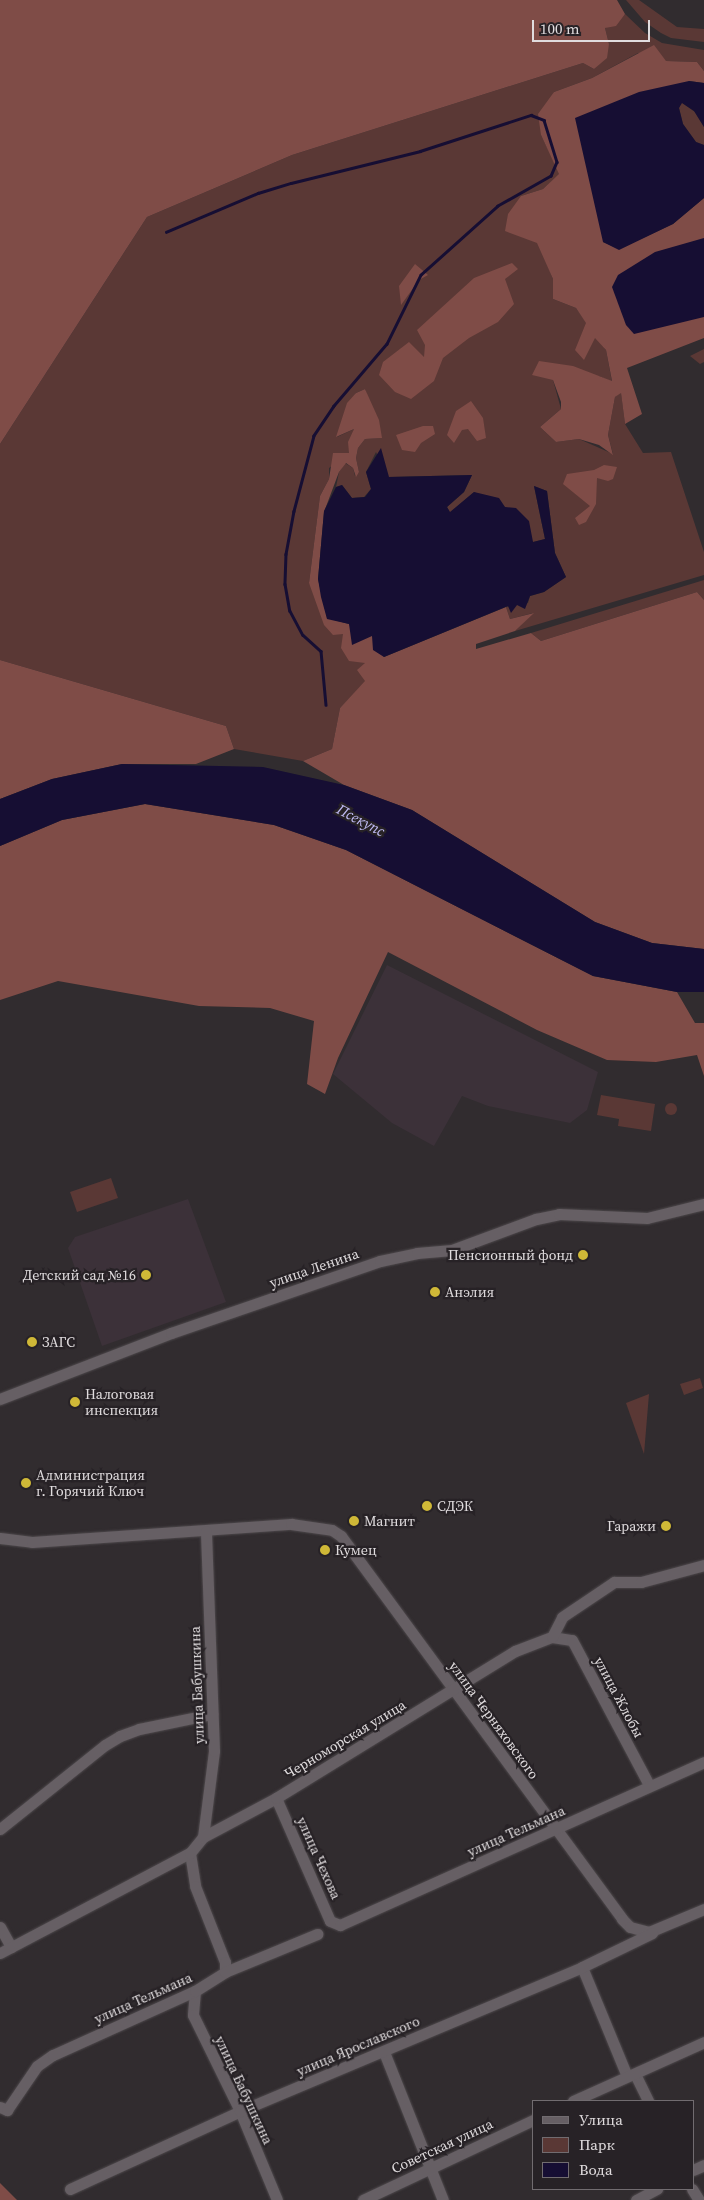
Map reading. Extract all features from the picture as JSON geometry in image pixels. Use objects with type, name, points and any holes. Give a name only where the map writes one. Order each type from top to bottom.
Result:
[{"type":"street","name":"улица Ленина","points":[[0,1398],[171,1333],[380,1261],[417,1253],[452,1250],[536,1219],[559,1214],[647,1218],[704,1204]]},
{"type":"street","name":"улица Черняховского","points":[[206,1531],[291,1524],[318,1526],[341,1536],[622,1919],[630,1927],[652,1931]]},
{"type":"street","points":[[0,1538],[32,1542],[206,1531]]},
{"type":"street","name":"улица Бабушкина","points":[[203,1837],[214,1751],[206,1531]]},
{"type":"street","points":[[552,1637],[562,1617],[614,1582],[642,1582],[704,1565]]},
{"type":"street","name":"Черноморская улица","points":[[0,1953],[190,1853],[203,1837],[276,1798],[515,1651],[552,1637]]},
{"type":"street","name":"улица Жлобы","points":[[552,1637],[572,1640],[649,1786]]},
{"type":"street","points":[[0,1829],[104,1745],[120,1736],[139,1729],[212,1714]]},
{"type":"street","name":"улица Тельмана","points":[[340,1925],[556,1831],[704,1762]]},
{"type":"street","name":"улица Чехова","points":[[276,1798],[330,1921],[340,1925]]},
{"type":"street","points":[[0,1818],[14,1816]]},
{"type":"street","points":[[190,1853],[195,1886],[225,1962],[225,1972]]},
{"type":"street","name":"улица Ярославского","points":[[70,2189],[240,2112],[582,1967],[652,1931],[704,1909]]},
{"type":"street","points":[[0,1927],[11,1948]]},
{"type":"street","name":"улица Тельмана","points":[[0,2107],[7,2110],[37,2066],[53,2055],[195,1992],[225,1972],[317,1934]]},
{"type":"street","points":[[582,1967],[631,2075],[647,2100]]},
{"type":"street","name":"улица Бабушкина","points":[[195,1992],[193,2015],[240,2112],[277,2200]]},
{"type":"street","points":[[574,2100],[704,2042]]},
{"type":"street","points":[[384,2052],[432,2167],[442,2200]]},
{"type":"street","name":"Советская улица","points":[[363,2200],[532,2120]]},
{"type":"street","points":[[636,2200],[655,2190]]},
{"type":"shaded area","points":[[0,0],[617,0],[625,14],[616,26],[605,28],[609,44],[607,58],[594,69],[583,63],[292,155],[147,217],[0,444]]},
{"type":"shaded area","points":[[654,45],[666,61],[697,62],[704,71],[704,83],[689,81],[603,242],[619,249],[673,224],[704,198],[704,338],[627,368],[642,414],[625,424],[621,393],[615,397],[608,435],[613,455],[599,445],[579,439],[556,442],[540,427],[561,409],[561,402],[553,380],[532,375],[539,361],[573,366],[612,381],[606,350],[595,338],[584,360],[575,350],[586,323],[576,308],[553,299],[553,279],[537,243],[505,231],[508,214],[521,196],[543,189],[559,174],[541,135],[538,114],[554,92],[592,78]]},
{"type":"shaded area","points":[[512,263],[518,269],[505,279],[514,304],[498,322],[469,338],[443,358],[434,381],[411,399],[395,392],[379,375],[383,362],[409,342],[424,357],[425,345],[417,330],[474,278]]},
{"type":"shaded area","points":[[415,264],[428,275],[419,280],[401,305],[399,286]]},
{"type":"shaded area","points":[[365,389],[379,420],[382,438],[365,439],[358,448],[356,458],[359,472],[356,477],[353,468],[346,463],[339,472],[324,512],[318,579],[327,618],[349,624],[352,630],[372,636],[384,657],[506,607],[510,619],[534,613],[515,631],[476,644],[476,649],[531,633],[541,641],[697,592],[704,600],[704,949],[652,943],[595,922],[412,810],[344,785],[303,761],[332,749],[340,708],[365,681],[357,670],[365,663],[349,661],[341,648],[343,634],[333,635],[324,625],[309,583],[320,496],[329,479],[333,453],[349,453],[348,442],[354,429],[336,437],[347,403],[356,393]]},
{"type":"shaded area","points":[[471,401],[483,418],[486,438],[477,441],[468,429],[462,430],[454,443],[447,435],[456,411]]},
{"type":"shaded area","points":[[423,426],[433,426],[435,434],[421,443],[415,452],[402,450],[396,435]]},
{"type":"shaded area","points":[[604,465],[617,467],[613,479],[608,481],[597,478],[596,504],[586,522],[579,525],[575,518],[590,506],[563,484],[567,474],[594,470]]},
{"type":"shaded area","points":[[0,660],[226,726],[234,749],[196,764],[122,764],[52,779],[0,799]]},
{"type":"shaded area","points":[[145,804],[274,825],[346,850],[593,976],[677,992],[695,1023],[704,1023],[704,1076],[697,1055],[656,1062],[607,1060],[537,1030],[388,952],[338,1058],[325,1094],[307,1084],[314,1021],[270,1008],[199,1006],[58,981],[0,1000],[0,846],[62,820]]},
{"type":"shaded area","points":[[387,965],[598,1072],[587,1110],[570,1123],[488,1106],[462,1096],[434,1146],[392,1123],[333,1074]]},
{"type":"shaded area","name":"Детский сад №16","points":[[188,1199],[226,1302],[102,1346],[68,1248],[75,1237]]},
{"type":"shaded area","points":[[0,2183],[17,2200],[0,2200]]},
{"type":"green space","points":[[626,0],[639,0],[677,27],[704,29],[704,42],[671,38],[661,33],[645,22]]},
{"type":"green space","points":[[625,14],[645,33],[662,43],[704,50],[704,71],[697,62],[666,61],[638,53],[592,78],[554,92],[541,135],[560,174],[543,189],[521,196],[553,279],[553,299],[576,308],[606,350],[612,382],[599,376],[553,380],[561,409],[540,427],[556,442],[579,439],[613,454],[608,435],[615,397],[621,392],[625,424],[643,453],[671,452],[704,552],[704,575],[515,631],[533,613],[510,619],[506,607],[528,603],[530,596],[544,592],[566,577],[555,553],[547,491],[534,486],[545,539],[533,542],[505,507],[474,492],[450,513],[447,507],[464,492],[472,475],[388,477],[376,452],[366,472],[371,489],[364,497],[352,498],[342,485],[336,487],[339,472],[345,463],[353,468],[355,476],[359,472],[356,458],[358,448],[365,439],[381,438],[365,389],[356,393],[337,437],[354,429],[350,453],[329,468],[329,479],[320,496],[309,583],[365,663],[366,681],[340,708],[332,749],[303,761],[234,749],[226,726],[0,660],[0,444],[147,217],[292,155],[583,63],[594,69],[609,44],[605,28]]},
{"type":"green space","points":[[681,102],[695,112],[704,127],[704,145],[696,142],[683,124],[679,108]]},
{"type":"green space","points":[[704,349],[704,362],[700,364],[690,356]]},
{"type":"green space","points":[[704,580],[704,600],[697,592],[541,641],[531,633]]},
{"type":"green space","points":[[601,1095],[655,1104],[651,1131],[618,1126],[619,1119],[597,1115]]},
{"type":"green space","points":[[669,1103],[673,1103],[677,1109],[673,1115],[669,1115],[665,1111],[665,1107]]},
{"type":"green space","points":[[111,1178],[118,1198],[77,1212],[70,1192]]},
{"type":"green space","points":[[700,1378],[703,1388],[684,1395],[680,1384]]},
{"type":"green space","points":[[649,1394],[644,1454],[626,1403]]},
{"type":"water","points":[[689,81],[704,83],[704,127],[694,111],[682,103],[679,108],[683,124],[696,142],[704,145],[704,198],[673,224],[619,250],[603,242],[575,118],[639,92]]},
{"type":"water","points":[[704,238],[704,317],[634,334],[626,325],[612,287],[618,275],[655,252]]},
{"type":"water","points":[[381,448],[389,477],[472,475],[464,492],[447,507],[450,512],[474,492],[499,498],[505,507],[516,508],[529,521],[533,542],[545,539],[534,486],[547,491],[555,553],[566,577],[544,592],[530,596],[525,609],[517,605],[511,613],[508,606],[384,657],[373,650],[372,636],[352,645],[349,624],[327,619],[321,597],[318,579],[324,511],[336,487],[342,485],[352,498],[365,497],[371,489],[366,472]]},
{"type":"water","name":"Псекупс","points":[[122,764],[263,767],[344,785],[412,810],[595,922],[652,943],[704,949],[704,992],[677,992],[593,976],[346,850],[274,825],[145,804],[62,820],[0,846],[0,799],[52,779]]},
{"type":"waterway","points":[[166,232],[258,193],[291,183],[420,151],[531,115],[544,120],[557,162],[551,176],[498,206],[421,275],[387,344],[334,406],[314,436],[294,511],[286,554],[285,584],[290,611],[303,635],[321,651],[326,705]]},
{"type":"place","name":"Пенсионный фонд","points":[[583,1255]]},
{"type":"place","name":"Детский сад №16","points":[[146,1275]]},
{"type":"place","name":"Анэлия","points":[[435,1292]]},
{"type":"place","name":"ЗАГС","points":[[32,1342]]},
{"type":"place","name":"Налоговая инспекция","points":[[75,1402]]},
{"type":"place","name":"Администрация г. Горячий Ключ","points":[[26,1483]]},
{"type":"place","name":"СДЭК","points":[[427,1506]]},
{"type":"place","name":"Магнит","points":[[354,1521]]},
{"type":"place","name":"Гаражи","points":[[666,1526]]},
{"type":"place","name":"Кумец","points":[[325,1550]]}]
